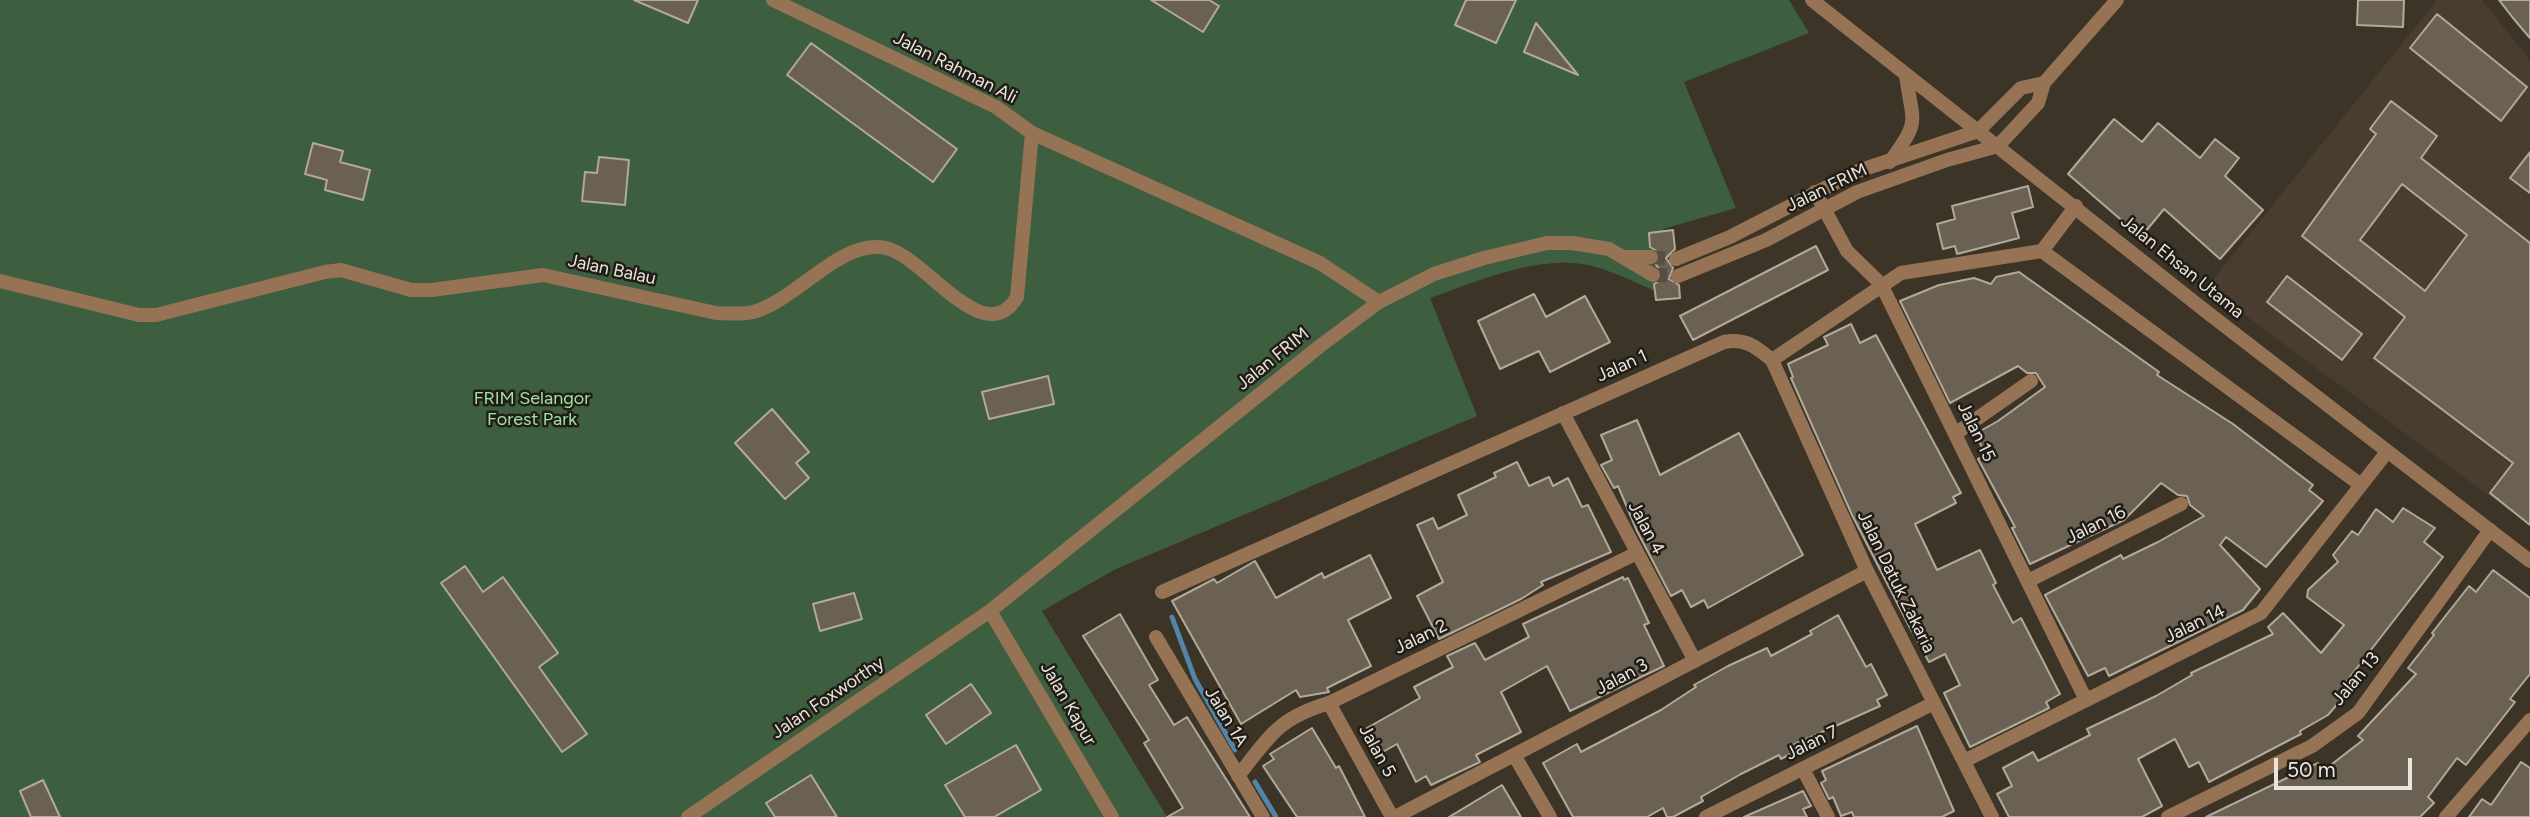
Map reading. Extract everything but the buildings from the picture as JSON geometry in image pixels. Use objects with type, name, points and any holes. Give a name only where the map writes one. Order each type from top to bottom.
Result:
[{"type":"street","name":"Jalan Rahman Ali","points":[[773,0],[996,107],[1032,134],[1156,192],[1320,262],[1379,302]]},
{"type":"street","name":"Jalan Ehsan Utama","points":[[1812,0],[2387,452],[2530,561]]},
{"type":"street","points":[[1998,146],[2038,103],[2044,83],[2117,0]]},
{"type":"street","points":[[1890,162],[1909,137],[1914,124],[1906,75]]},
{"type":"street","points":[[1978,131],[2021,88],[2044,83]]},
{"type":"street","name":"Jalan FRIM","points":[[1676,259],[1730,237],[1858,171],[1978,131]]},
{"type":"street","name":"Jalan Balau","points":[[0,281],[139,315],[191,308],[341,270],[411,290],[432,290],[543,275],[716,313],[736,313],[754,312],[770,305],[848,255],[878,247],[898,253],[978,313],[996,316],[1005,312],[1017,297],[1032,134]]},
{"type":"street","name":"Jalan FRIM","points":[[1678,276],[1738,253],[1857,192],[1915,170],[1998,146]]},
{"type":"street","name":"Jalan 15","points":[[1815,192],[1847,251],[1881,284],[2086,700]]},
{"type":"street","points":[[1772,360],[1901,273],[2042,251],[2076,206]]},
{"type":"street","name":"Jalan FRIM","points":[[990,611],[1320,346],[1379,302],[1434,274],[1548,243],[1597,246],[1625,257],[1653,275]]},
{"type":"street","points":[[2042,251],[2361,485]]},
{"type":"street","name":"Jalan FRIM","points":[[1625,257],[1651,257]]},
{"type":"street","name":"Jalan 1","points":[[1161,592],[1724,342],[1739,339],[1753,345],[1772,360]]},
{"type":"street","name":"Jalan Datuk Zakaria","points":[[1772,360],[1867,571],[1992,817]]},
{"type":"street","points":[[1955,434],[2031,381]]},
{"type":"street","name":"Jalan 4","points":[[1563,413],[1695,661]]},
{"type":"street","name":"Jalan 14","points":[[1964,761],[2261,613],[2387,452]]},
{"type":"street","name":"Jalan 16","points":[[2028,581],[2181,504]]},
{"type":"street","name":"Jalan 13","points":[[2168,817],[2312,746],[2358,713],[2490,530]]},
{"type":"street","name":"Jalan 2","points":[[1238,776],[1280,724],[1302,711],[1329,703],[1637,553]]},
{"type":"street","name":"Jalan 3","points":[[1393,817],[1867,571]]},
{"type":"street","name":"Jalan Foxworthy","points":[[688,817],[990,611]]},
{"type":"street","name":"Jalan Kapur","points":[[990,611],[1112,817]]},
{"type":"street","name":"Jalan 1A","points":[[1156,637],[1263,817]]},
{"type":"street","name":"Jalan 5","points":[[1329,703],[1393,817]]},
{"type":"street","name":"Jalan 7","points":[[1706,817],[1934,704]]},
{"type":"street","points":[[2446,817],[2525,736],[2530,720]]},
{"type":"street","points":[[1514,755],[1549,817]]},
{"type":"street","points":[[1803,769],[1828,817]]},
{"type":"shaded area","points":[[2437,0],[2482,0],[2530,60],[2530,526],[2207,287]]},
{"type":"green space","name":"FRIM Selangor Forest Park","points":[[0,0],[1789,0],[1809,33],[1684,82],[1736,208],[1663,229],[1669,297],[1597,267],[1554,263],[1500,274],[1430,298],[1477,416],[1116,569],[1042,611],[1167,817],[0,817]]},
{"type":"waterway","points":[[1172,617],[1195,679],[1235,750]]},
{"type":"waterway","points":[[1255,782],[1276,817]]},
{"type":"tunnel","points":[[1651,257],[1676,259]]},
{"type":"tunnel","points":[[1653,275],[1678,276]]}]
